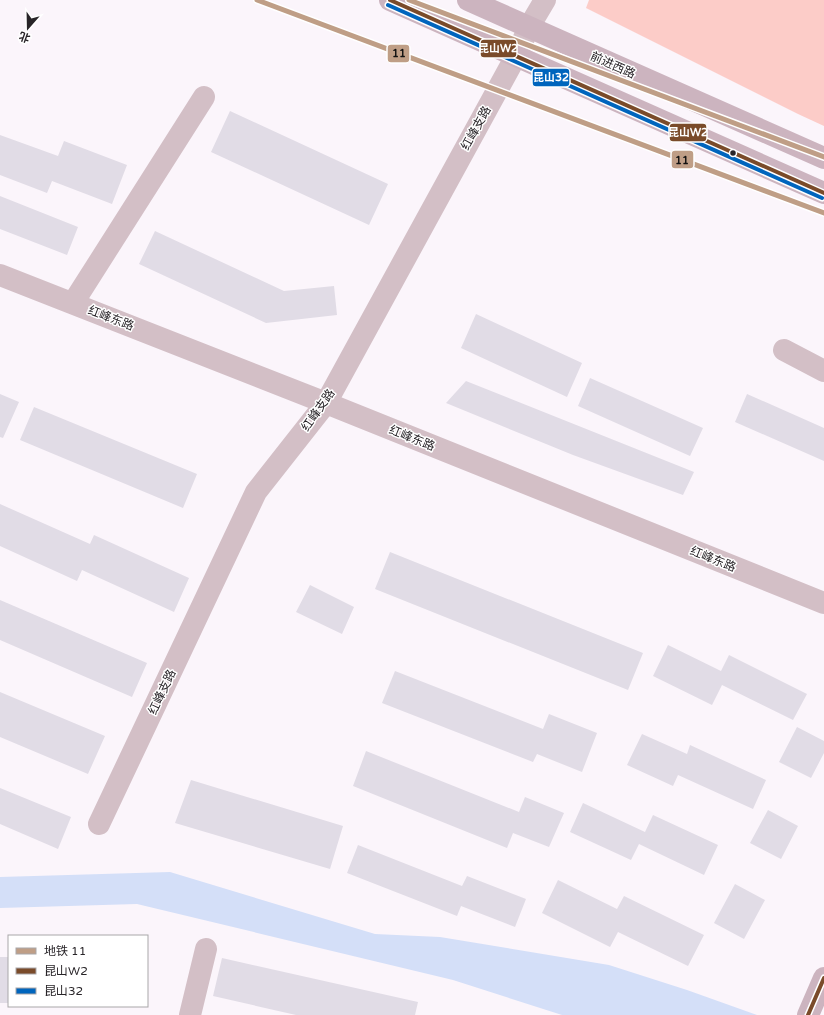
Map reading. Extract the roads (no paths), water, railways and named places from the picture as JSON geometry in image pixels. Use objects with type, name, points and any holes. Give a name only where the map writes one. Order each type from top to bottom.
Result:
[{"type":"main road","points":[[390,0],[824,193]]},
{"type":"main road","name":"前进西路","points":[[468,0],[824,158]]},
{"type":"main road","points":[[808,1015],[824,978]]},
{"type":"street","name":"红峰支路","points":[[99,824],[256,492],[326,403],[516,56],[529,27],[545,0]]},
{"type":"street","points":[[73,303],[204,97]]},
{"type":"street","name":"红峰东路","points":[[0,275],[326,403],[824,603]]},
{"type":"street","points":[[784,350],[824,371]]},
{"type":"street","points":[[190,1015],[206,949]]},
{"type":"water","points":[[170,872],[375,934],[440,937],[609,965],[687,990],[757,1015],[562,1015],[453,980],[137,904],[0,908],[0,877]]},
{"type":"metro line","name":"11","points":[[257,0],[824,213]]},
{"type":"metro line","name":"11","points":[[409,0],[824,157]]}]
